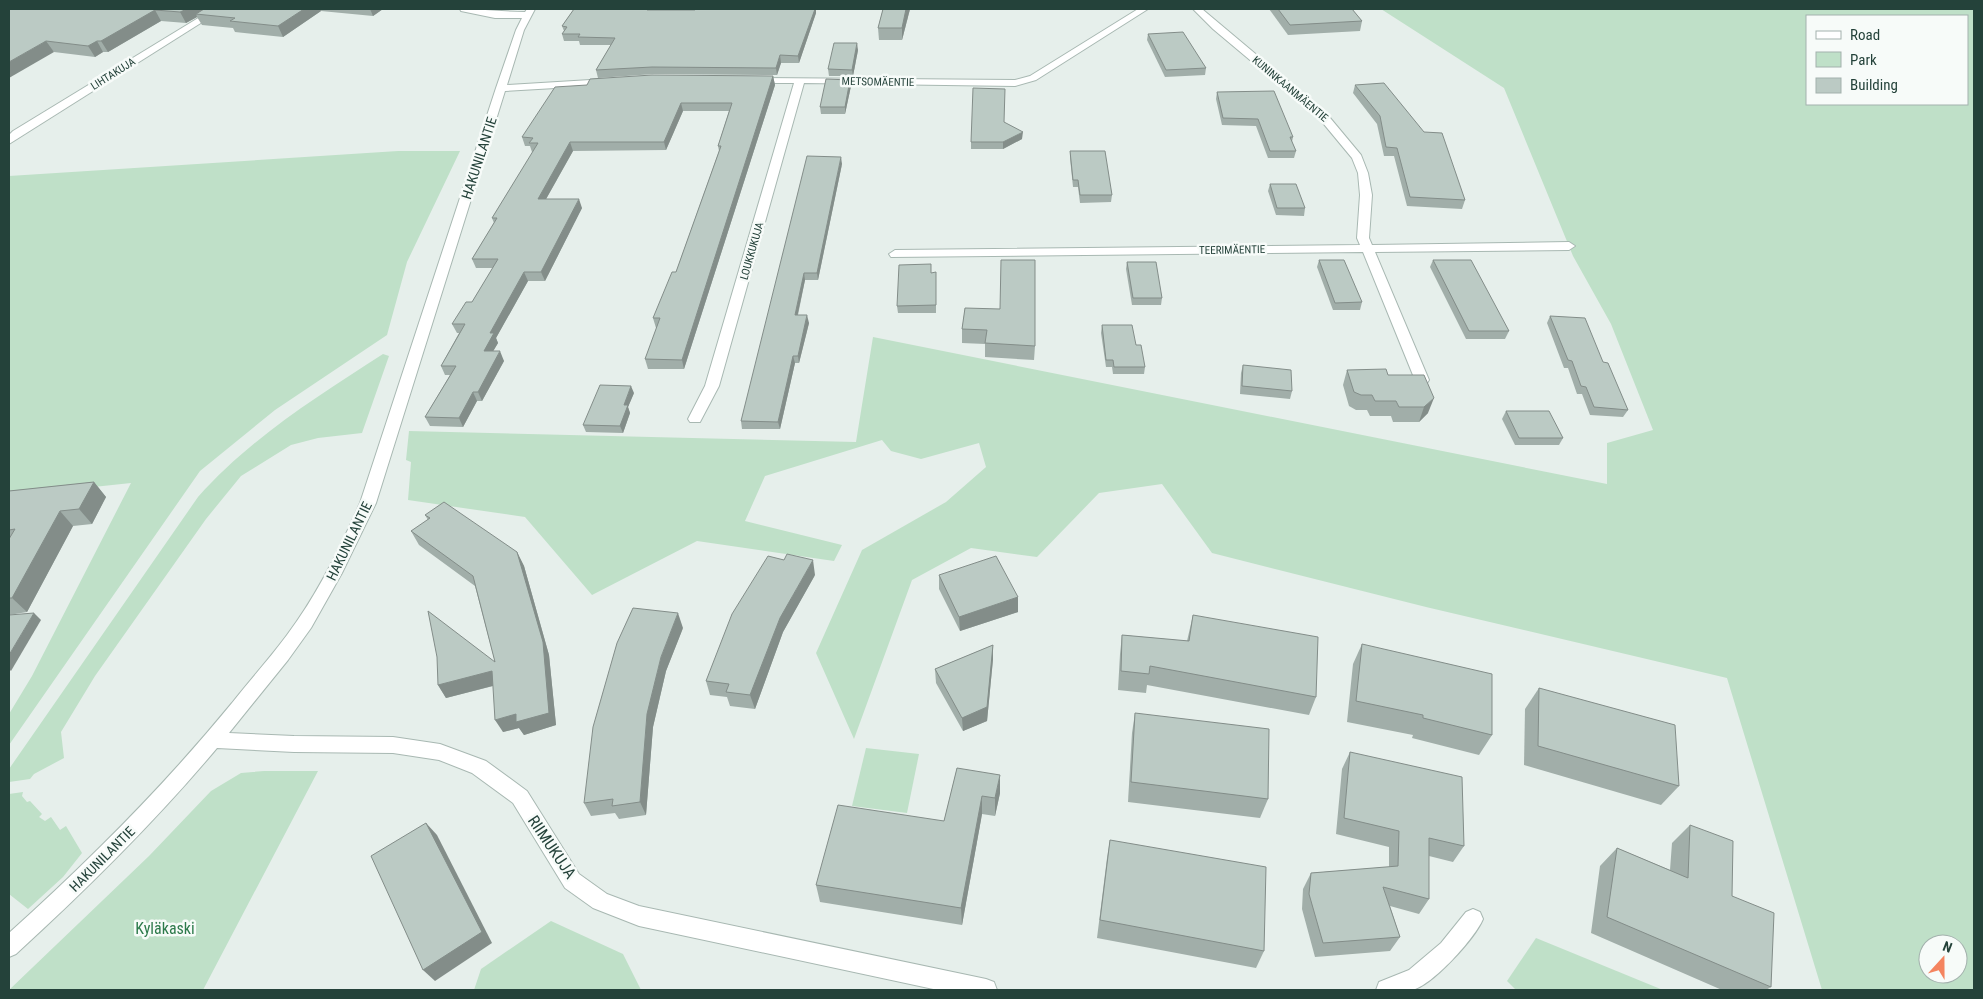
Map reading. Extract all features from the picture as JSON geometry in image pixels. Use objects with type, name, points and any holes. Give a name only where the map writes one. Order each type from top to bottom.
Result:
[{"type":"street","name":"LIHTAKUJA","points":[[9,142],[17,133],[219,9]]},
{"type":"street","points":[[464,9],[495,15],[529,12]]},
{"type":"street","name":"METSOMÄENTIE","points":[[742,80],[1015,83],[1033,78],[1144,9]]},
{"type":"street","name":"KUNINKAANMÄENTIE","points":[[1197,9],[1322,115],[1344,139],[1357,157],[1363,173],[1366,195],[1362,229],[1363,238],[1422,380]]},
{"type":"street","name":"HAKUNILANTIE","points":[[9,947],[93,869],[175,784],[214,740],[293,639],[324,592],[356,531],[368,503],[520,30],[529,12]]},
{"type":"street","name":"LOUKKUKUJA","points":[[695,419],[712,386],[800,81]]},
{"type":"street","points":[[501,88],[616,82]]},
{"type":"street","name":"TEERIMÄENTIE","points":[[895,254],[1569,246]]},
{"type":"street","name":"RIIMUKUJA","points":[[214,740],[294,744],[393,745],[440,752],[479,767],[520,797],[572,880],[600,901],[639,916],[986,990]]},
{"type":"street","points":[[1387,990],[1416,978],[1448,950],[1473,919]]},
{"type":"green space","points":[[1381,9],[1972,9],[1974,11],[1974,990],[1822,990],[1727,678],[1426,607],[1212,553],[1162,484],[1099,493],[1037,557],[971,548],[912,580],[854,739],[816,653],[862,550],[946,502],[986,467],[979,443],[921,459],[891,451],[882,440],[765,476],[745,521],[842,545],[834,561],[697,541],[592,595],[525,517],[408,500],[411,462],[406,460],[409,431],[856,442],[873,337],[1607,484],[1607,443],[1653,430],[1611,324],[1573,256],[1504,88]]},
{"type":"green space","points":[[398,151],[460,151],[407,262],[387,335],[275,410],[200,471],[9,745],[9,714],[32,676],[131,483],[9,496],[9,176]]},
{"type":"green space","points":[[383,354],[389,356],[362,433],[318,438],[291,445],[241,476],[206,519],[95,676],[61,732],[64,758],[34,774],[30,779],[9,782],[9,769],[198,497],[239,456],[285,419]]},
{"type":"green space","points":[[866,748],[919,754],[907,813],[852,806]]},
{"type":"green space","name":"Kyläkaski","points":[[318,771],[203,990],[9,990],[149,856],[211,791],[241,773]]},
{"type":"green space","points":[[23,792],[22,796],[27,802],[30,801],[42,814],[39,817],[45,821],[51,817],[60,830],[66,826],[82,853],[63,877],[28,909],[9,894],[9,794]]},
{"type":"green space","points":[[551,921],[623,954],[641,990],[474,990],[481,969]]},
{"type":"green space","points":[[1536,938],[1663,990],[1516,990],[1507,981]]},
{"type":"building","points":[[9,9],[187,9],[180,12],[155,10],[101,41],[88,46],[46,41],[9,62]]},
{"type":"building","points":[[204,9],[304,9],[278,26],[230,21],[235,18],[196,14]]},
{"type":"building","points":[[574,9],[815,9],[798,56],[780,55],[776,68],[652,67],[596,70],[615,38],[578,37],[580,34],[562,34],[567,27],[562,26]]},
{"type":"building","points":[[883,9],[906,9],[902,28],[878,28]]},
{"type":"building","points":[[1278,9],[1352,9],[1362,21],[1290,25]]},
{"type":"building","points":[[1183,32],[1206,68],[1166,70],[1148,34]]},
{"type":"building","points":[[834,43],[857,43],[852,70],[828,69]]},
{"type":"building","points":[[652,75],[773,76],[682,360],[645,359],[660,318],[653,318],[672,272],[676,272],[721,146],[718,146],[732,103],[681,103],[664,142],[570,142],[538,199],[579,199],[541,272],[524,272],[490,333],[494,333],[484,351],[500,351],[478,392],[473,392],[459,418],[425,417],[456,366],[441,366],[465,324],[452,324],[466,302],[472,302],[498,259],[472,259],[497,218],[492,218],[538,143],[529,143],[533,138],[522,137],[555,87],[587,85],[590,79]]},
{"type":"building","points":[[826,79],[850,80],[845,107],[820,107]]},
{"type":"building","points":[[1384,83],[1424,132],[1442,133],[1465,200],[1410,197],[1397,148],[1386,147],[1380,116],[1355,85]]},
{"type":"building","points":[[973,88],[1005,89],[1004,122],[1023,132],[1003,142],[971,142]]},
{"type":"building","points":[[1274,91],[1293,137],[1290,137],[1296,151],[1270,151],[1258,119],[1223,118],[1217,92]]},
{"type":"building","points":[[1070,151],[1105,151],[1112,195],[1080,195],[1078,180],[1073,180]]},
{"type":"building","points":[[807,156],[841,157],[817,273],[804,273],[795,315],[807,315],[798,356],[793,356],[778,422],[741,421]]},
{"type":"building","points":[[1270,184],[1296,184],[1305,208],[1277,208]]},
{"type":"building","points":[[1001,260],[1035,260],[1035,346],[985,343],[987,330],[962,329],[965,308],[1000,309]]},
{"type":"building","points":[[1319,260],[1344,260],[1362,302],[1335,303]]},
{"type":"building","points":[[1433,260],[1471,260],[1509,331],[1469,331]]},
{"type":"building","points":[[1127,262],[1156,262],[1162,298],[1133,298]]},
{"type":"building","points":[[931,264],[931,273],[936,272],[936,305],[897,306],[899,265]]},
{"type":"building","points":[[1550,316],[1585,318],[1603,362],[1608,363],[1628,410],[1594,407],[1586,387],[1581,386],[1572,361],[1568,360]]},
{"type":"building","points":[[1102,325],[1132,325],[1136,345],[1141,345],[1145,367],[1114,367],[1113,360],[1106,360]]},
{"type":"building","points":[[1243,365],[1291,370],[1292,391],[1242,386]]},
{"type":"building","points":[[1386,369],[1388,375],[1424,375],[1434,398],[1424,407],[1399,407],[1396,401],[1375,401],[1372,395],[1361,395],[1354,392],[1347,370]]},
{"type":"building","points":[[600,385],[631,386],[624,405],[628,405],[620,426],[583,425]]},
{"type":"building","points":[[1506,411],[1549,411],[1563,438],[1519,438]]},
{"type":"building","points":[[94,482],[79,509],[60,511],[12,598],[9,598],[9,539],[15,529],[9,530],[9,491]]},
{"type":"building","points":[[444,502],[517,552],[543,642],[549,713],[516,722],[516,714],[495,720],[492,671],[438,685],[437,657],[428,611],[495,662],[473,576],[411,531],[430,518],[425,515]]},
{"type":"building","points":[[787,554],[813,560],[780,618],[750,695],[726,692],[729,684],[706,681],[732,614],[768,556],[784,560]]},
{"type":"building","points":[[996,556],[1018,597],[959,617],[939,575]]},
{"type":"building","points":[[633,608],[678,613],[661,657],[647,714],[640,802],[612,806],[613,799],[584,803],[593,727],[617,643]]},
{"type":"building","points":[[34,613],[9,655],[9,615]]},
{"type":"building","points":[[1193,615],[1318,637],[1316,697],[1150,666],[1149,674],[1121,671],[1122,635],[1189,641]]},
{"type":"building","points":[[1362,644],[1492,674],[1492,735],[1423,718],[1423,715],[1356,701]]},
{"type":"building","points":[[993,645],[987,707],[962,718],[935,669]]},
{"type":"building","points":[[1539,688],[1675,725],[1679,786],[1538,746]]},
{"type":"building","points":[[1135,713],[1269,729],[1268,799],[1131,782]]},
{"type":"building","points":[[1350,752],[1462,777],[1464,846],[1429,838],[1429,899],[1383,887],[1400,937],[1323,943],[1309,894],[1311,873],[1398,866],[1399,831],[1344,818]]},
{"type":"building","points":[[957,768],[1000,775],[995,798],[982,796],[961,908],[816,885],[838,805],[944,821]]},
{"type":"building","points":[[426,823],[482,932],[423,970],[371,856]]},
{"type":"building","points":[[1690,825],[1733,841],[1732,896],[1774,913],[1771,987],[1607,917],[1617,848],[1688,878]]},
{"type":"building","points":[[1110,840],[1266,867],[1264,951],[1100,920]]}]
